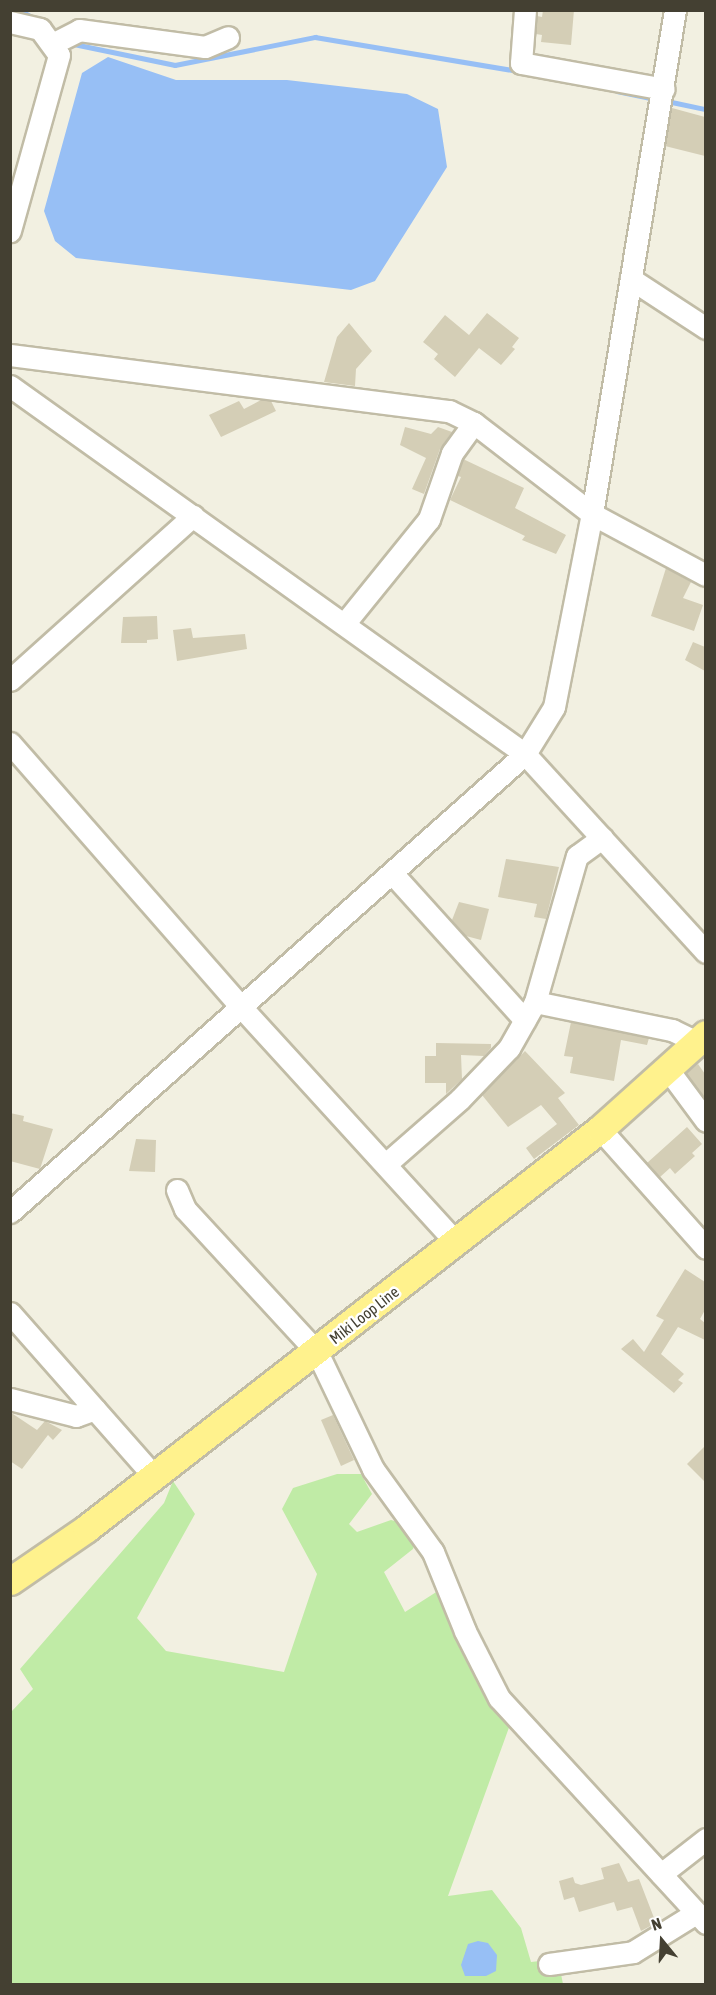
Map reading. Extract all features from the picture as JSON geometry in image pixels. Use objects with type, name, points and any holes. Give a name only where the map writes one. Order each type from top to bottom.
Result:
[{"type":"main road","name":"Miki Loop Line","points":[[10,1581],[87,1528],[153,1475],[317,1352],[600,1129],[669,1071],[701,1038]]},
{"type":"street","points":[[525,10],[520,63],[664,89]]},
{"type":"street","points":[[10,1212],[525,754],[554,707],[592,514],[664,89],[675,10]]},
{"type":"street","points":[[10,22],[40,29],[54,43],[59,55],[10,231]]},
{"type":"street","points":[[54,43],[79,30],[205,47],[228,37]]},
{"type":"street","points":[[632,279],[705,328]]},
{"type":"street","points":[[10,356],[448,411],[474,423],[592,514],[705,575]]},
{"type":"street","points":[[10,386],[525,754],[705,952]]},
{"type":"street","points":[[344,624],[429,519],[452,453],[474,423]]},
{"type":"street","points":[[10,680],[193,516]]},
{"type":"street","points":[[10,743],[242,1008],[387,1163],[456,1242]]},
{"type":"street","points":[[387,1163],[501,1056],[530,1011],[577,856],[602,838]]},
{"type":"street","points":[[392,873],[530,1011],[672,1030],[701,1038]]},
{"type":"street","points":[[669,1071],[705,1122]]},
{"type":"street","points":[[600,1129],[705,1248]]},
{"type":"street","points":[[177,1190],[185,1209],[317,1352],[373,1469],[433,1552],[465,1631],[499,1698],[701,1918],[633,1952],[549,1964]]},
{"type":"street","points":[[11,1317],[153,1475]]},
{"type":"street","points":[[10,1399],[76,1416],[95,1409]]},
{"type":"street","points":[[661,1874],[705,1839]]},
{"type":"green space","points":[[337,1474],[361,1474],[372,1494],[349,1524],[357,1532],[391,1520],[413,1526],[417,1537],[413,1549],[384,1572],[405,1612],[441,1589],[511,1722],[448,1896],[492,1890],[521,1928],[531,1962],[558,1959],[563,1984],[11,1984],[11,1712],[33,1689],[20,1669],[164,1503],[173,1481],[195,1514],[137,1618],[166,1651],[284,1672],[317,1574],[282,1509],[293,1488]]},
{"type":"water","points":[[108,57],[176,80],[287,80],[407,94],[438,109],[447,167],[375,281],[351,290],[76,258],[55,241],[44,211],[82,73]]},
{"type":"water","points":[[478,1941],[488,1943],[497,1955],[496,1971],[486,1976],[465,1976],[461,1965],[468,1944]]},
{"type":"building","points":[[543,10],[574,10],[571,45],[541,42],[542,35],[536,34],[537,16],[542,17]]},
{"type":"building","points":[[672,108],[705,117],[705,156],[665,146]]},
{"type":"building","points":[[487,313],[519,338],[512,347],[515,349],[501,365],[479,348],[455,377],[434,359],[438,354],[423,342],[445,315],[469,335]]},
{"type":"building","points":[[349,323],[372,351],[356,369],[355,386],[324,382],[337,337]]},
{"type":"building","points":[[261,400],[271,401],[276,411],[221,437],[209,415],[239,401],[244,409]]},
{"type":"building","points":[[405,427],[431,434],[438,427],[452,432],[440,449],[424,494],[412,489],[426,458],[400,445]]},
{"type":"building","points":[[463,459],[524,488],[515,508],[566,535],[556,554],[522,540],[525,536],[450,500],[461,477],[458,476]]},
{"type":"building","points":[[666,568],[691,582],[683,598],[703,605],[694,631],[651,616]]},
{"type":"building","points":[[157,616],[158,639],[147,640],[147,643],[121,643],[123,617]]},
{"type":"building","points":[[191,628],[193,638],[245,634],[247,649],[177,661],[173,630]]},
{"type":"building","points":[[693,642],[705,647],[705,671],[685,660]]},
{"type":"building","points":[[506,859],[559,867],[546,919],[534,917],[537,904],[498,897]]},
{"type":"building","points":[[459,902],[489,909],[481,940],[466,936],[452,920]]},
{"type":"building","points":[[571,1022],[649,1038],[647,1045],[621,1040],[614,1081],[570,1073],[573,1057],[564,1056]]},
{"type":"building","points":[[436,1043],[491,1044],[491,1048],[484,1056],[461,1055],[462,1079],[446,1094],[446,1083],[425,1083],[425,1056],[436,1056]]},
{"type":"building","points":[[525,1051],[565,1093],[558,1098],[579,1125],[534,1159],[526,1148],[557,1124],[541,1105],[508,1127],[482,1095]]},
{"type":"building","points":[[698,1064],[705,1074],[705,1099],[686,1073]]},
{"type":"building","points":[[10,1113],[24,1116],[23,1121],[53,1129],[40,1169],[10,1161]]},
{"type":"building","points":[[687,1127],[702,1144],[692,1153],[695,1156],[675,1174],[670,1168],[660,1177],[647,1163]]},
{"type":"building","points":[[136,1139],[156,1140],[155,1172],[129,1171]]},
{"type":"building","points":[[685,1269],[705,1282],[705,1310],[700,1319],[705,1323],[705,1340],[678,1327],[661,1354],[684,1374],[678,1380],[683,1383],[674,1393],[621,1349],[633,1339],[644,1352],[664,1320],[656,1316]]},
{"type":"building","points":[[10,1412],[37,1430],[45,1421],[62,1430],[53,1440],[48,1435],[22,1469],[10,1461]]},
{"type":"building","points":[[333,1415],[354,1460],[341,1466],[321,1420]]},
{"type":"building","points":[[705,1446],[705,1482],[687,1464]]},
{"type":"building","points":[[619,1863],[628,1882],[639,1879],[656,1923],[641,1931],[632,1907],[617,1911],[614,1902],[579,1912],[574,1897],[564,1900],[559,1881],[573,1877],[575,1883],[581,1885],[604,1879],[601,1868]]},
{"type":"waterway","points":[[20,10],[35,19]]},
{"type":"waterway","points":[[69,43],[175,65],[315,37],[518,71]]},
{"type":"waterway","points":[[617,91],[656,99]]},
{"type":"waterway","points":[[667,101],[706,109]]}]
